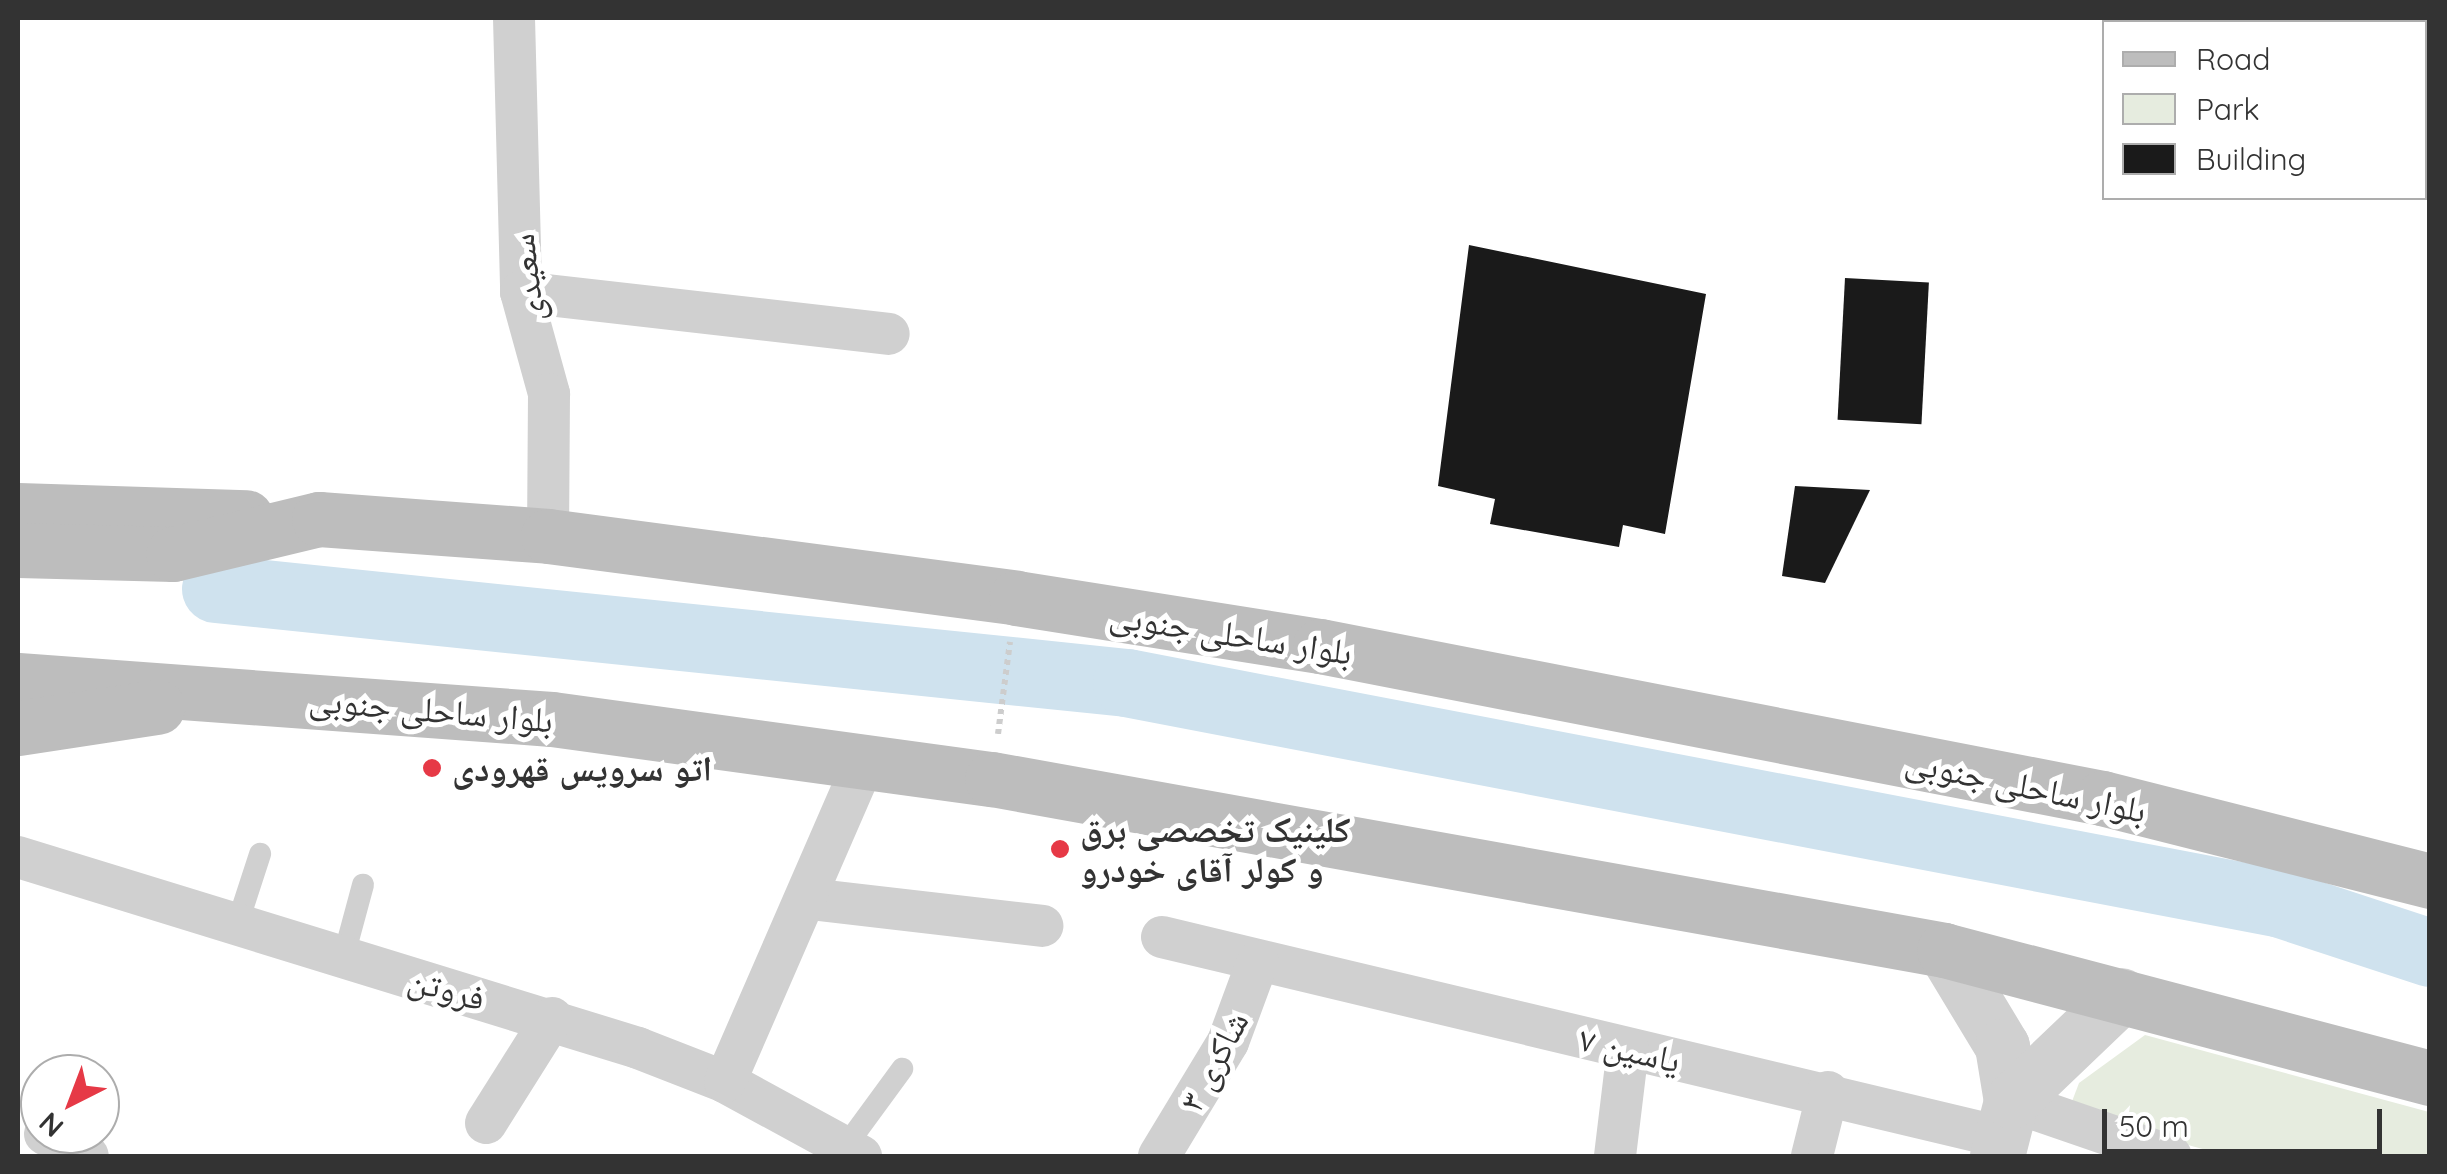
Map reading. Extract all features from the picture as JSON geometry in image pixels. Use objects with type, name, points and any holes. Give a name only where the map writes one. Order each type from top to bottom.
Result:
[{"type":"main road","points":[[18,510],[319,519]]},
{"type":"main road","name":"بلوار ساحلی جنوبی","points":[[18,550],[173,554],[319,519],[548,536],[1016,598],[1320,646],[2102,798],[2430,881]]},
{"type":"main road","name":"بلوار ساحلی جنوبی","points":[[18,680],[230,691],[552,718],[992,780],[1944,950],[2430,1078]]},
{"type":"main road","points":[[18,728],[230,691]]},
{"type":"street","name":"سعیدی","points":[[514,18],[521,292],[549,394],[548,536]]},
{"type":"street","points":[[521,292],[889,334]]},
{"type":"street","points":[[725,1082],[810,898],[863,764]]},
{"type":"street","name":"فروتن","points":[[18,858],[236,928],[552,1018],[725,1082],[829,1148]]},
{"type":"street","points":[[810,898],[1042,926]]},
{"type":"street","name":"یاسین ۷","points":[[1162,936],[1628,1049],[2003,1132],[2171,1156]]},
{"type":"street","points":[[1944,950],[2002,1046],[2003,1132]]},
{"type":"street","name":"شاکری ۳","points":[[1159,1156],[1228,1042],[1258,961]]},
{"type":"street","points":[[2003,1132],[2122,996]]},
{"type":"street","points":[[486,1123],[552,1018]]},
{"type":"street","points":[[1615,1156],[1628,1049]]},
{"type":"street","points":[[1812,1156],[1828,1092]]},
{"type":"lane","points":[[236,928],[260,854]]},
{"type":"lane","points":[[343,959],[363,885]]},
{"type":"lane","points":[[829,1148],[902,1069]]},
{"type":"path","points":[[992,780],[1016,598]]},
{"type":"green space","points":[[2145,1035],[2429,1112],[2429,1156],[2228,1156],[2068,1112],[2079,1083]]},
{"type":"building","points":[[1469,245],[1706,294],[1665,534],[1623,525],[1619,547],[1490,524],[1495,499],[1438,486]]},
{"type":"building","points":[[1845,278],[1929,282],[1921,424],[1838,420]]},
{"type":"building","points":[[1795,486],[1870,490],[1825,583],[1782,576]]},
{"type":"waterway","points":[[216,589],[1127,683],[2281,904],[2430,953]]},
{"type":"place","name":"اتو سرویس قهرودی","points":[[432,768]]},
{"type":"place","name":"کلینیک تخصصی برق و کولر آقای خودرو","points":[[1060,849]]}]
